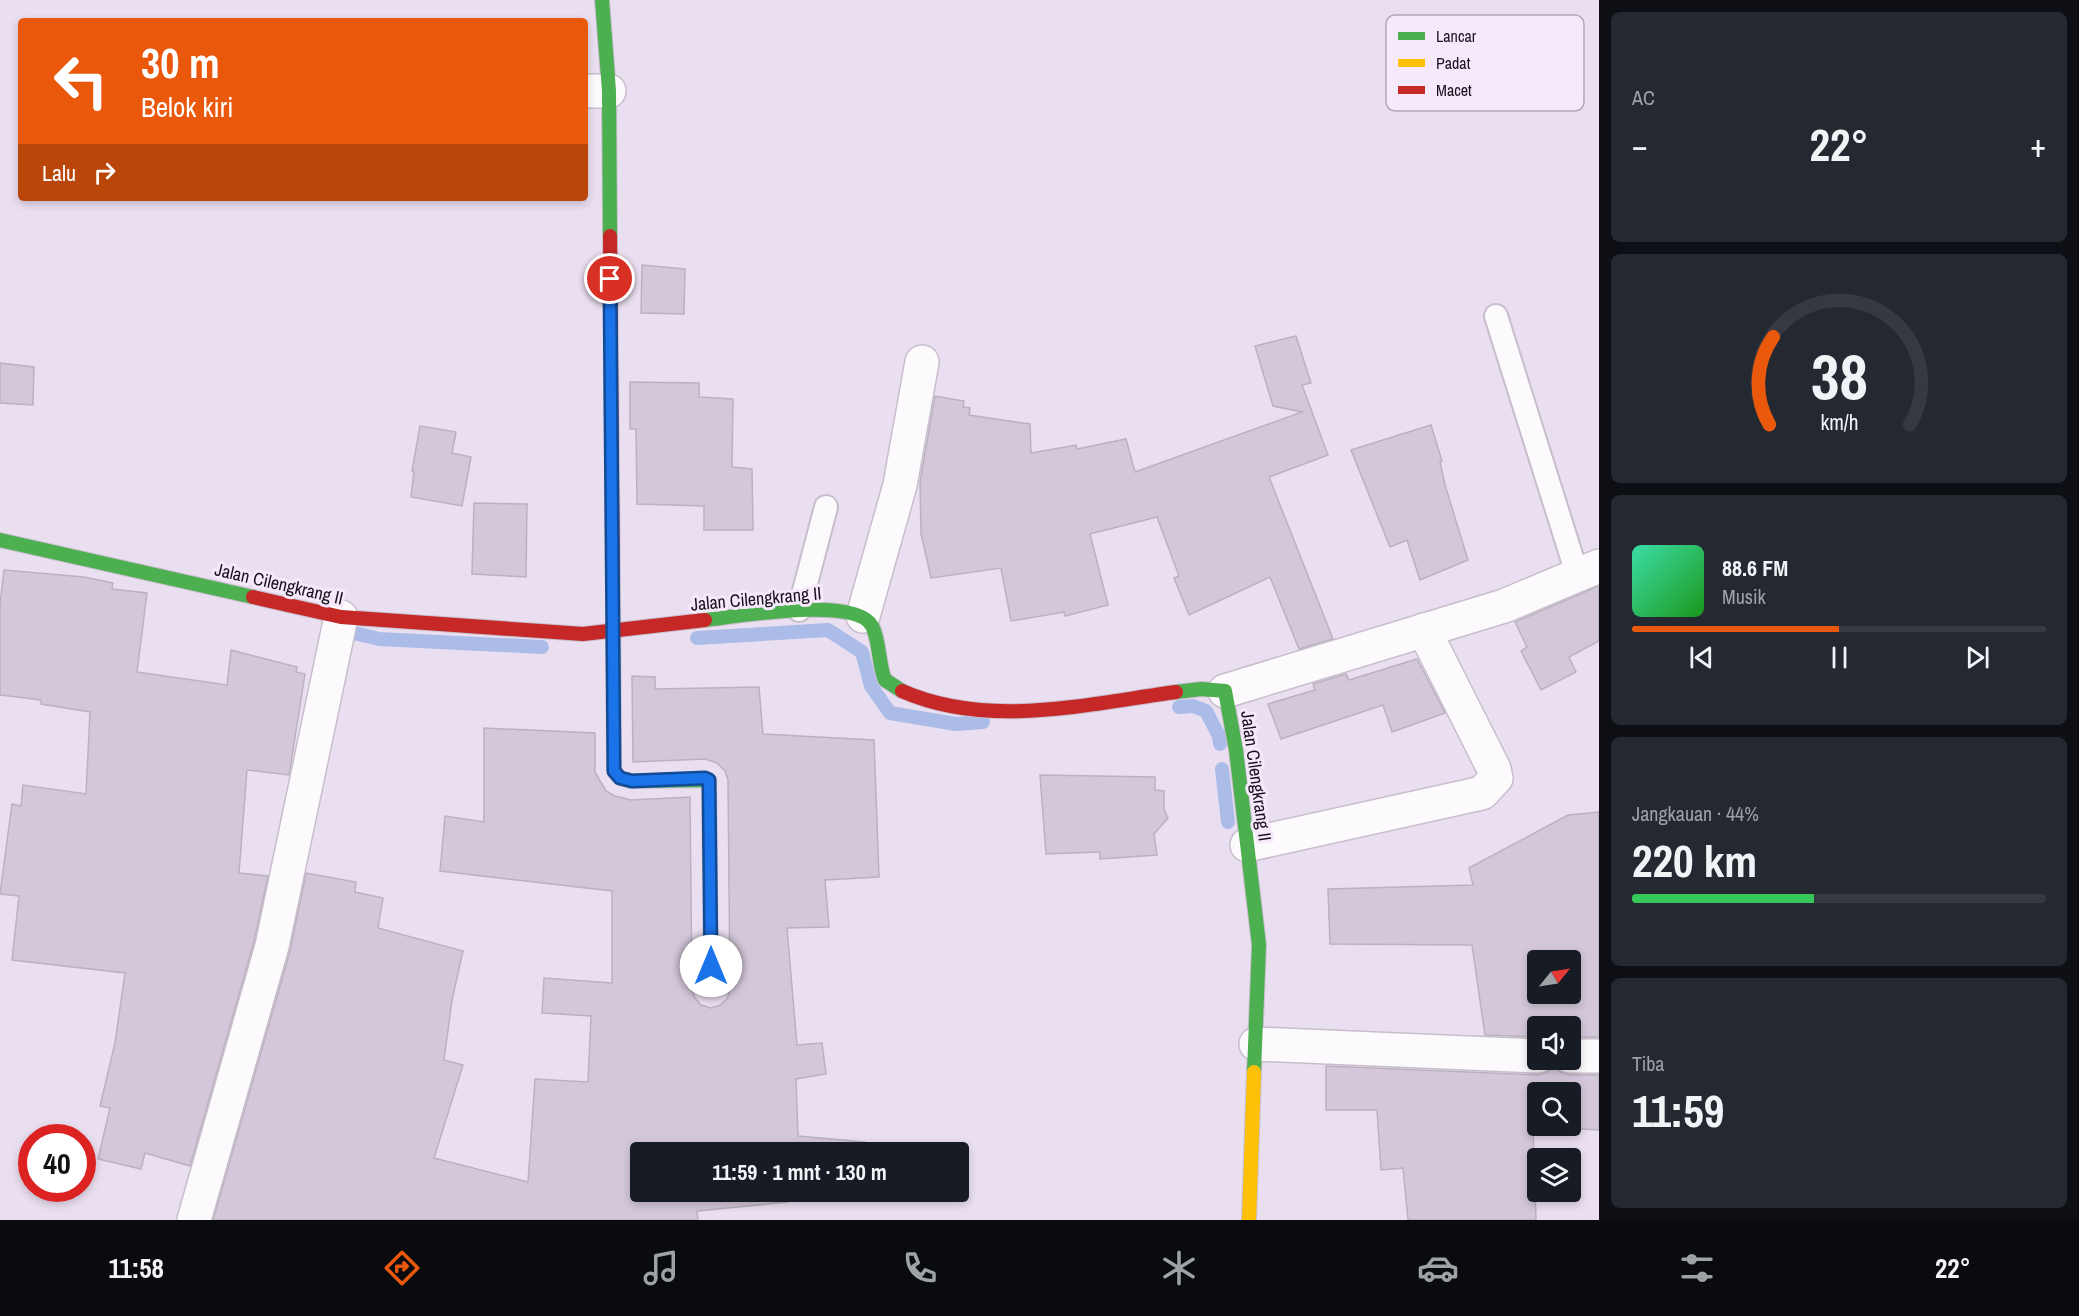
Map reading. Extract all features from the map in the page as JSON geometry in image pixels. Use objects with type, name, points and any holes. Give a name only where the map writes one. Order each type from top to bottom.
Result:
[{"type":"street","points":[[602,0],[597,91],[614,771],[620,778],[632,781],[705,778],[709,780],[711,989]]},
{"type":"street","points":[[863,616],[900,485],[922,362]]},
{"type":"street","name":"Jalan Cilengkrang II","points":[[0,540],[341,617],[583,634],[799,610],[838,610],[863,616],[875,631],[878,659],[885,680],[893,687],[925,701],[991,710],[1030,712],[1201,690],[1225,691],[1236,750],[1259,945],[1249,1220]]},
{"type":"street","points":[[1225,691],[1504,606],[1588,571]]},
{"type":"street","points":[[194,1220],[272,946],[341,617]]},
{"type":"street","points":[[1247,845],[1482,793],[1491,786],[1496,778],[1494,770],[1424,630]]},
{"type":"street","points":[[1256,1044],[1527,1056]]},
{"type":"street","points":[[1581,1056],[1599,1056]]},
{"type":"lane","points":[[1496,316],[1588,571]]},
{"type":"lane","points":[[799,610],[826,507]]},
{"type":"building","points":[[642,265],[685,269],[684,314],[641,313]]},
{"type":"building","points":[[1296,336],[1311,383],[1302,385],[1328,455],[1269,477],[1333,639],[1299,649],[1270,577],[1189,615],[1174,578],[1179,576],[1157,517],[1090,534],[1108,605],[1065,616],[1064,612],[1011,621],[1001,568],[931,578],[921,534],[920,482],[935,396],[964,401],[963,407],[970,408],[969,415],[1030,424],[1031,453],[1076,445],[1077,449],[1126,439],[1135,472],[1302,412],[1273,406],[1255,346]]},
{"type":"building","points":[[0,363],[34,367],[33,405],[0,403]]},
{"type":"building","points":[[630,382],[699,383],[699,397],[733,399],[732,467],[752,469],[753,530],[704,530],[704,506],[637,504],[636,429],[630,429]]},
{"type":"building","points":[[1431,425],[1442,461],[1440,462],[1445,485],[1468,560],[1420,580],[1407,540],[1390,547],[1351,450]]},
{"type":"building","points":[[420,426],[456,432],[452,453],[471,457],[462,506],[411,497],[414,471],[412,471]]},
{"type":"building","points":[[474,503],[527,504],[526,577],[472,574]]},
{"type":"building","points":[[4,570],[84,577],[113,583],[112,589],[147,593],[137,672],[227,685],[231,650],[297,667],[296,672],[305,674],[289,775],[247,770],[239,873],[268,876],[254,942],[190,1166],[145,1153],[141,1169],[98,1159],[110,1108],[100,1106],[115,1043],[125,973],[12,960],[19,896],[0,894],[12,804],[21,806],[23,785],[86,794],[90,712],[41,704],[41,700],[0,695],[0,604]]},
{"type":"building","points":[[1599,586],[1599,641],[1569,657],[1576,672],[1541,690],[1521,651],[1527,647],[1515,622]]},
{"type":"building","points":[[1417,659],[1445,713],[1392,732],[1383,705],[1281,739],[1268,704],[1315,690],[1313,684],[1346,674],[1349,680]]},
{"type":"building","points":[[632,676],[655,677],[655,689],[759,687],[763,734],[874,740],[879,877],[825,880],[829,927],[787,928],[797,1045],[822,1043],[826,1074],[796,1079],[798,1136],[865,1142],[630,1142],[630,1202],[788,1202],[697,1211],[698,1220],[213,1220],[290,951],[306,873],[356,882],[355,892],[383,898],[378,928],[463,951],[452,1000],[444,1060],[463,1065],[434,1158],[528,1182],[535,1079],[588,1082],[591,1016],[542,1013],[544,978],[612,983],[612,891],[440,871],[445,816],[484,822],[484,728],[595,733],[595,772],[606,791],[631,800],[690,797],[692,990],[701,1005],[711,1008],[727,999],[730,989],[728,780],[725,771],[717,763],[705,759],[633,762]]},
{"type":"building","points":[[1040,775],[1155,777],[1155,790],[1164,791],[1164,809],[1168,818],[1154,834],[1157,855],[1100,859],[1100,852],[1046,854]]},
{"type":"building","points":[[1599,812],[1599,1037],[1581,1037],[1581,1016],[1527,1016],[1527,1037],[1485,1035],[1472,945],[1330,944],[1328,889],[1473,885],[1469,868],[1568,815]]},
{"type":"building","points":[[1326,1066],[1537,1075],[1549,1070],[1558,1070],[1569,1075],[1599,1075],[1599,1130],[1581,1129],[1581,1082],[1527,1082],[1527,1136],[1533,1136],[1534,1148],[1527,1148],[1527,1202],[1535,1202],[1536,1220],[1408,1220],[1403,1168],[1381,1170],[1377,1110],[1326,1110]]},
{"type":"waterway","points":[[697,638],[828,630],[862,652],[871,686],[890,713],[956,724],[983,722]]},
{"type":"waterway","points":[[350,632],[379,639],[542,647]]},
{"type":"waterway","points":[[1179,707],[1193,706],[1206,711],[1219,736],[1220,744]]},
{"type":"waterway","points":[[1222,769],[1228,822]]},
{"type":"traffic: fast","points":[[602,0],[609,91],[610,236]]},
{"type":"traffic: fast","points":[[0,540],[253,597]]},
{"type":"traffic: fast","points":[[613,594],[614,771],[620,778],[631,781],[709,780],[711,989]]},
{"type":"traffic: fast","points":[[705,620],[794,610],[843,612],[861,617],[872,626],[875,632],[885,680],[902,691]]},
{"type":"traffic: fast","points":[[1176,692],[1201,689],[1225,691],[1236,750],[1259,945],[1254,1072]]},
{"type":"traffic: slow","points":[[1249,1220],[1254,1072]]},
{"type":"traffic: jam","points":[[610,236],[613,594]]},
{"type":"traffic: jam","points":[[253,597],[341,617],[583,634],[705,620]]},
{"type":"traffic: jam","points":[[902,691],[935,702],[969,709],[1003,711],[1073,707],[1176,692]]},
{"type":"route","points":[[610,279],[614,771],[620,778],[632,781],[705,778],[709,780],[711,966]]}]
